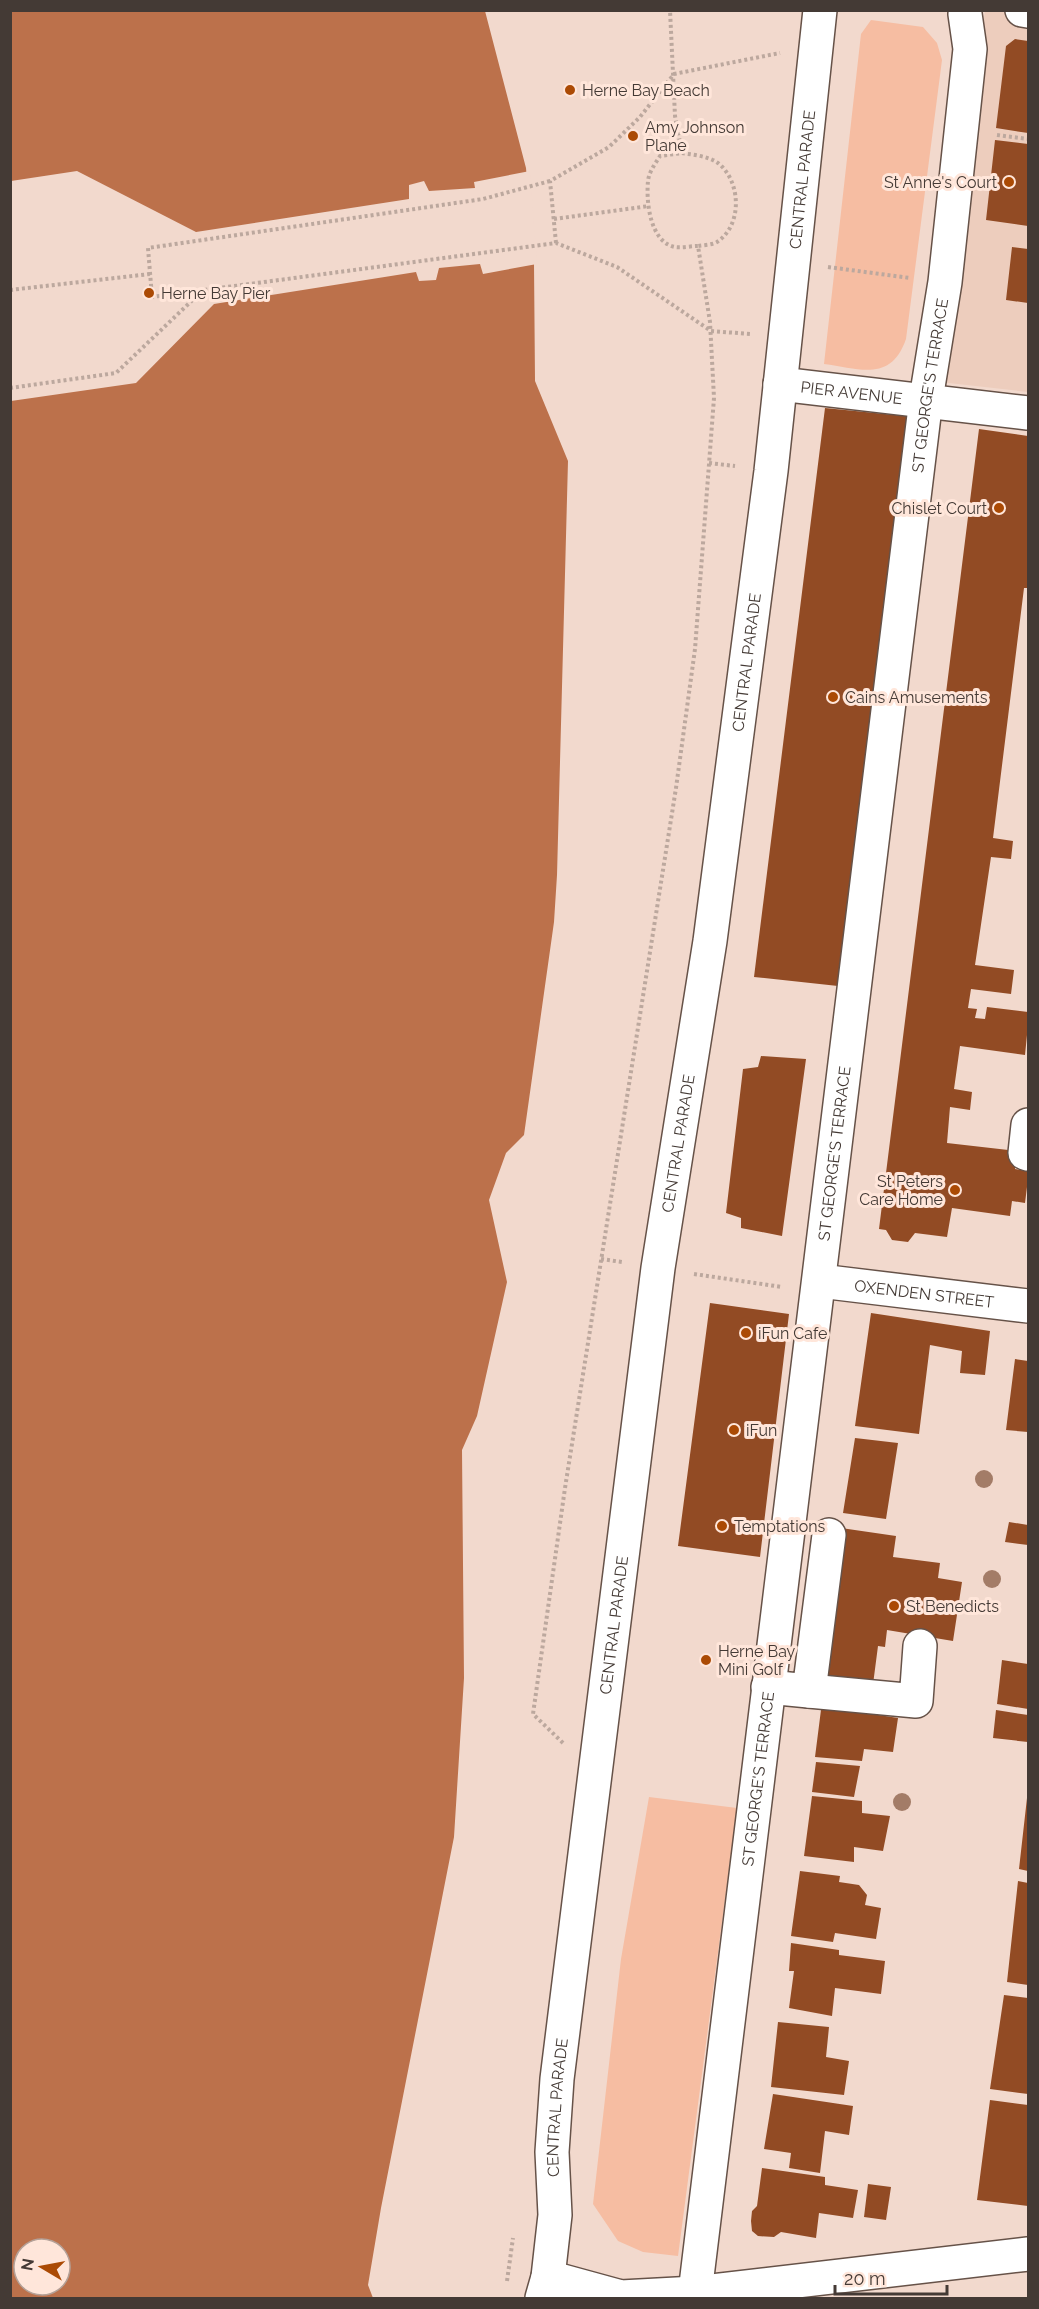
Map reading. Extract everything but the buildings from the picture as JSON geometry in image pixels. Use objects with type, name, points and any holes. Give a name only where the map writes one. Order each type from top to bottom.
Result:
[{"type":"street","name":"CENTRAL PARADE","points":[[545,2288],[555,2215],[552,2152],[557,2079],[658,1268],[710,940],[780,384],[820,10]]},
{"type":"street","points":[[1022,10],[1029,11]]},
{"type":"street","name":"ST GEORGE'S TERRACE","points":[[695,2293],[926,399],[945,282],[970,49],[969,12]]},
{"type":"street","name":"PIER AVENUE","points":[[780,384],[926,399],[1029,413]]},
{"type":"street","points":[[1029,1125],[1025,1153],[1029,1154]]},
{"type":"street","name":"OXENDEN STREET","points":[[819,1287],[1029,1306]]},
{"type":"street","points":[[809,1691],[829,1535]]},
{"type":"street","points":[[768,1687],[916,1701],[920,1646]]},
{"type":"street","points":[[545,2288],[621,2296],[695,2293],[1029,2254]]},
{"type":"path","points":[[670,10],[675,116],[682,153]]},
{"type":"path","points":[[711,331],[617,267],[556,243],[152,297],[148,248],[483,199],[550,181],[609,147],[640,117],[674,74],[787,52]]},
{"type":"path","points":[[682,153],[702,156],[717,163],[733,179],[737,202],[730,227],[716,243],[673,247],[661,238],[652,226],[649,206],[648,181],[652,168],[660,156],[682,153]]},
{"type":"path","points":[[550,181],[556,243]]},
{"type":"path","points":[[554,219],[649,206]]},
{"type":"path","points":[[570,1749],[533,1714],[565,1488],[676,788],[695,649],[714,398],[711,331],[698,246]]},
{"type":"path","points":[[792,262],[945,282]]},
{"type":"path","points":[[10,290],[150,274]]},
{"type":"path","points":[[10,388],[116,373],[202,290]]},
{"type":"path","points":[[658,1268],[819,1287]]},
{"type":"shaded area","points":[[11,11],[485,11],[526,168],[534,264],[535,381],[568,461],[554,922],[524,1135],[506,1153],[489,1200],[507,1282],[477,1416],[462,1450],[464,1678],[454,1837],[381,2208],[368,2285],[373,2298],[11,2298]]},
{"type":"shaded area","points":[[985,11],[1028,11],[1028,392],[940,382]]},
{"type":"shaded area","points":[[871,20],[923,27],[937,43],[942,60],[906,339],[900,353],[892,362],[873,370],[862,370],[824,364],[861,34]]},
{"type":"shaded area","points":[[649,1797],[737,1808],[678,2256],[643,2252],[618,2241],[593,2204],[621,1959]]},
{"type":"pier","name":"Herne Bay Pier","points":[[77,171],[196,232],[409,199],[409,185],[424,181],[429,191],[475,188],[474,182],[530,171],[537,264],[483,274],[480,264],[439,268],[436,280],[419,281],[416,272],[214,304],[136,383],[11,401],[11,181]]},
{"type":"place","name":"Herne Bay Beach","points":[[570,90]]},
{"type":"place","name":"Amy Johnson Plane","points":[[633,136]]},
{"type":"place","name":"St Anne's Court","points":[[1009,182]]},
{"type":"place","name":"Herne Bay Pier","points":[[149,293]]},
{"type":"place","name":"Chislet Court","points":[[999,508]]},
{"type":"place","name":"Cains Amusements","points":[[833,697]]},
{"type":"place","name":"St Peters Care Home","points":[[955,1190]]},
{"type":"place","name":"iFun Cafe","points":[[746,1333]]},
{"type":"place","name":"iFun","points":[[734,1430]]},
{"type":"place","name":"Temptations","points":[[722,1526]]},
{"type":"place","name":"St Benedicts","points":[[894,1606]]},
{"type":"place","name":"Herne Bay Mini Golf","points":[[706,1660]]}]
